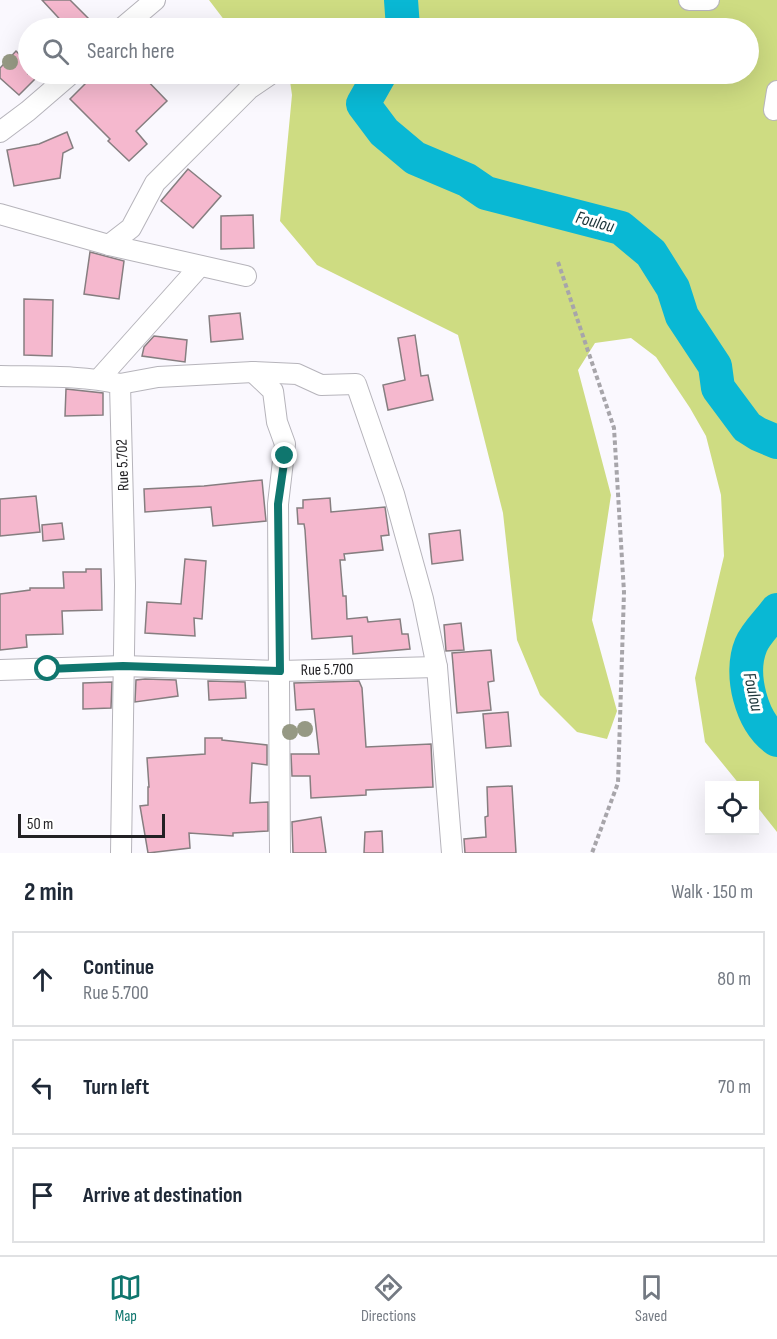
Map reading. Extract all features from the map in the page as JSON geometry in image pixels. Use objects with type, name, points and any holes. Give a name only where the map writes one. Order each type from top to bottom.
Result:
[{"type":"street","points":[[134,18],[155,0]]},
{"type":"street","points":[[689,0],[709,0]]},
{"type":"street","points":[[0,132],[59,84]]},
{"type":"street","points":[[109,245],[131,228],[155,183],[256,84]]},
{"type":"street","points":[[774,110],[777,91]]},
{"type":"street","points":[[0,214],[109,245],[246,276]]},
{"type":"street","points":[[99,379],[200,266]]},
{"type":"street","points":[[0,376],[99,379],[120,384],[158,377],[253,372],[297,374],[321,385],[356,384],[394,494],[423,599],[437,667],[452,853]]},
{"type":"street","points":[[253,372],[273,391],[278,430],[285,444],[278,504],[280,853]]},
{"type":"street","name":"Rue 5.702","points":[[120,384],[125,530],[120,853]]},
{"type":"street","name":"Rue 5.700","points":[[0,670],[123,666],[280,671],[437,667]]},
{"type":"path","points":[[558,261],[614,428],[624,592],[618,783],[592,853]]},
{"type":"green space","points":[[209,0],[777,0],[777,832],[759,809],[759,781],[737,781],[705,742],[695,678],[724,556],[721,495],[706,436],[656,357],[631,338],[595,343],[578,370],[611,495],[592,620],[617,711],[607,739],[577,732],[540,695],[517,640],[503,513],[458,335],[317,265],[280,221],[292,95],[290,84],[759,84],[759,18],[223,18]]},
{"type":"building","points":[[42,0],[70,0],[88,18],[59,18]]},
{"type":"building","points":[[16,51],[18,53],[18,84],[30,84],[19,95],[0,78],[0,68]]},
{"type":"building","points":[[85,84],[151,84],[167,101],[136,131],[147,144],[129,161],[70,99]]},
{"type":"building","points":[[67,132],[73,148],[63,153],[60,178],[14,186],[7,150],[39,144]]},
{"type":"building","points":[[188,169],[221,196],[193,228],[161,201]]},
{"type":"building","points":[[253,215],[254,248],[221,249],[221,216]]},
{"type":"building","points":[[90,252],[124,261],[119,299],[84,294]]},
{"type":"building","points":[[24,299],[53,300],[52,356],[24,355]]},
{"type":"building","points":[[240,313],[243,339],[211,342],[209,316]]},
{"type":"building","points":[[415,335],[421,376],[428,375],[433,400],[388,410],[383,385],[405,380],[398,338]]},
{"type":"building","points":[[154,336],[187,340],[185,362],[142,356],[144,347]]},
{"type":"building","points":[[66,389],[103,393],[103,415],[65,416]]},
{"type":"building","points":[[262,480],[266,521],[213,526],[211,507],[145,512],[144,489]]},
{"type":"building","points":[[36,496],[40,532],[0,536],[0,499]]},
{"type":"building","points":[[330,498],[331,512],[385,507],[389,535],[381,536],[383,550],[344,554],[345,560],[340,560],[347,619],[367,617],[368,622],[400,619],[402,634],[408,634],[410,649],[353,654],[352,636],[312,639],[305,530],[304,524],[298,524],[297,508],[303,508],[303,500]]},
{"type":"building","points":[[62,523],[64,539],[43,541],[42,525]]},
{"type":"building","points":[[460,530],[463,560],[432,564],[429,534]]},
{"type":"building","points":[[185,559],[206,561],[202,619],[194,618],[195,636],[145,633],[147,602],[181,604]]},
{"type":"building","points":[[86,569],[101,569],[102,610],[62,611],[63,634],[26,635],[27,647],[0,650],[0,594],[30,590],[30,588],[64,588],[63,572],[86,572]]},
{"type":"building","points":[[461,623],[464,650],[446,651],[444,625]]},
{"type":"building","points":[[491,650],[494,681],[488,682],[491,710],[457,713],[452,653]]},
{"type":"building","points":[[136,680],[176,680],[178,696],[135,702]]},
{"type":"building","points":[[208,681],[245,682],[246,698],[209,700]]},
{"type":"building","points":[[359,681],[362,688],[366,747],[431,744],[433,787],[366,790],[366,795],[311,798],[310,776],[292,776],[291,754],[319,754],[314,709],[296,710],[294,683]]},
{"type":"building","points":[[112,682],[111,708],[83,709],[83,683]]},
{"type":"building","points":[[508,712],[511,746],[486,748],[483,714]]},
{"type":"building","points":[[205,738],[222,738],[222,740],[267,745],[267,765],[252,763],[250,803],[268,802],[268,831],[233,833],[233,836],[189,833],[190,848],[148,853],[140,806],[148,805],[147,758],[205,754]]},
{"type":"building","points":[[512,786],[516,853],[465,853],[464,839],[486,837],[487,787]]},
{"type":"building","points":[[321,817],[326,853],[293,853],[292,822]]},
{"type":"building","points":[[382,831],[383,853],[364,853],[365,832]]},
{"type":"waterway","name":"Foulou","points":[[401,0],[402,18]]},
{"type":"waterway","name":"Foulou","points":[[374,84],[363,104],[384,132],[415,158],[467,180],[486,193],[621,228],[651,253],[673,288],[682,316],[715,366],[718,388],[747,427],[777,442]]},
{"type":"waterway","name":"Foulou","points":[[777,610],[753,641],[746,670],[754,710],[760,722],[777,740]]},
{"type":"route","points":[[48,669],[123,666],[280,671],[278,504],[285,456]]}]
